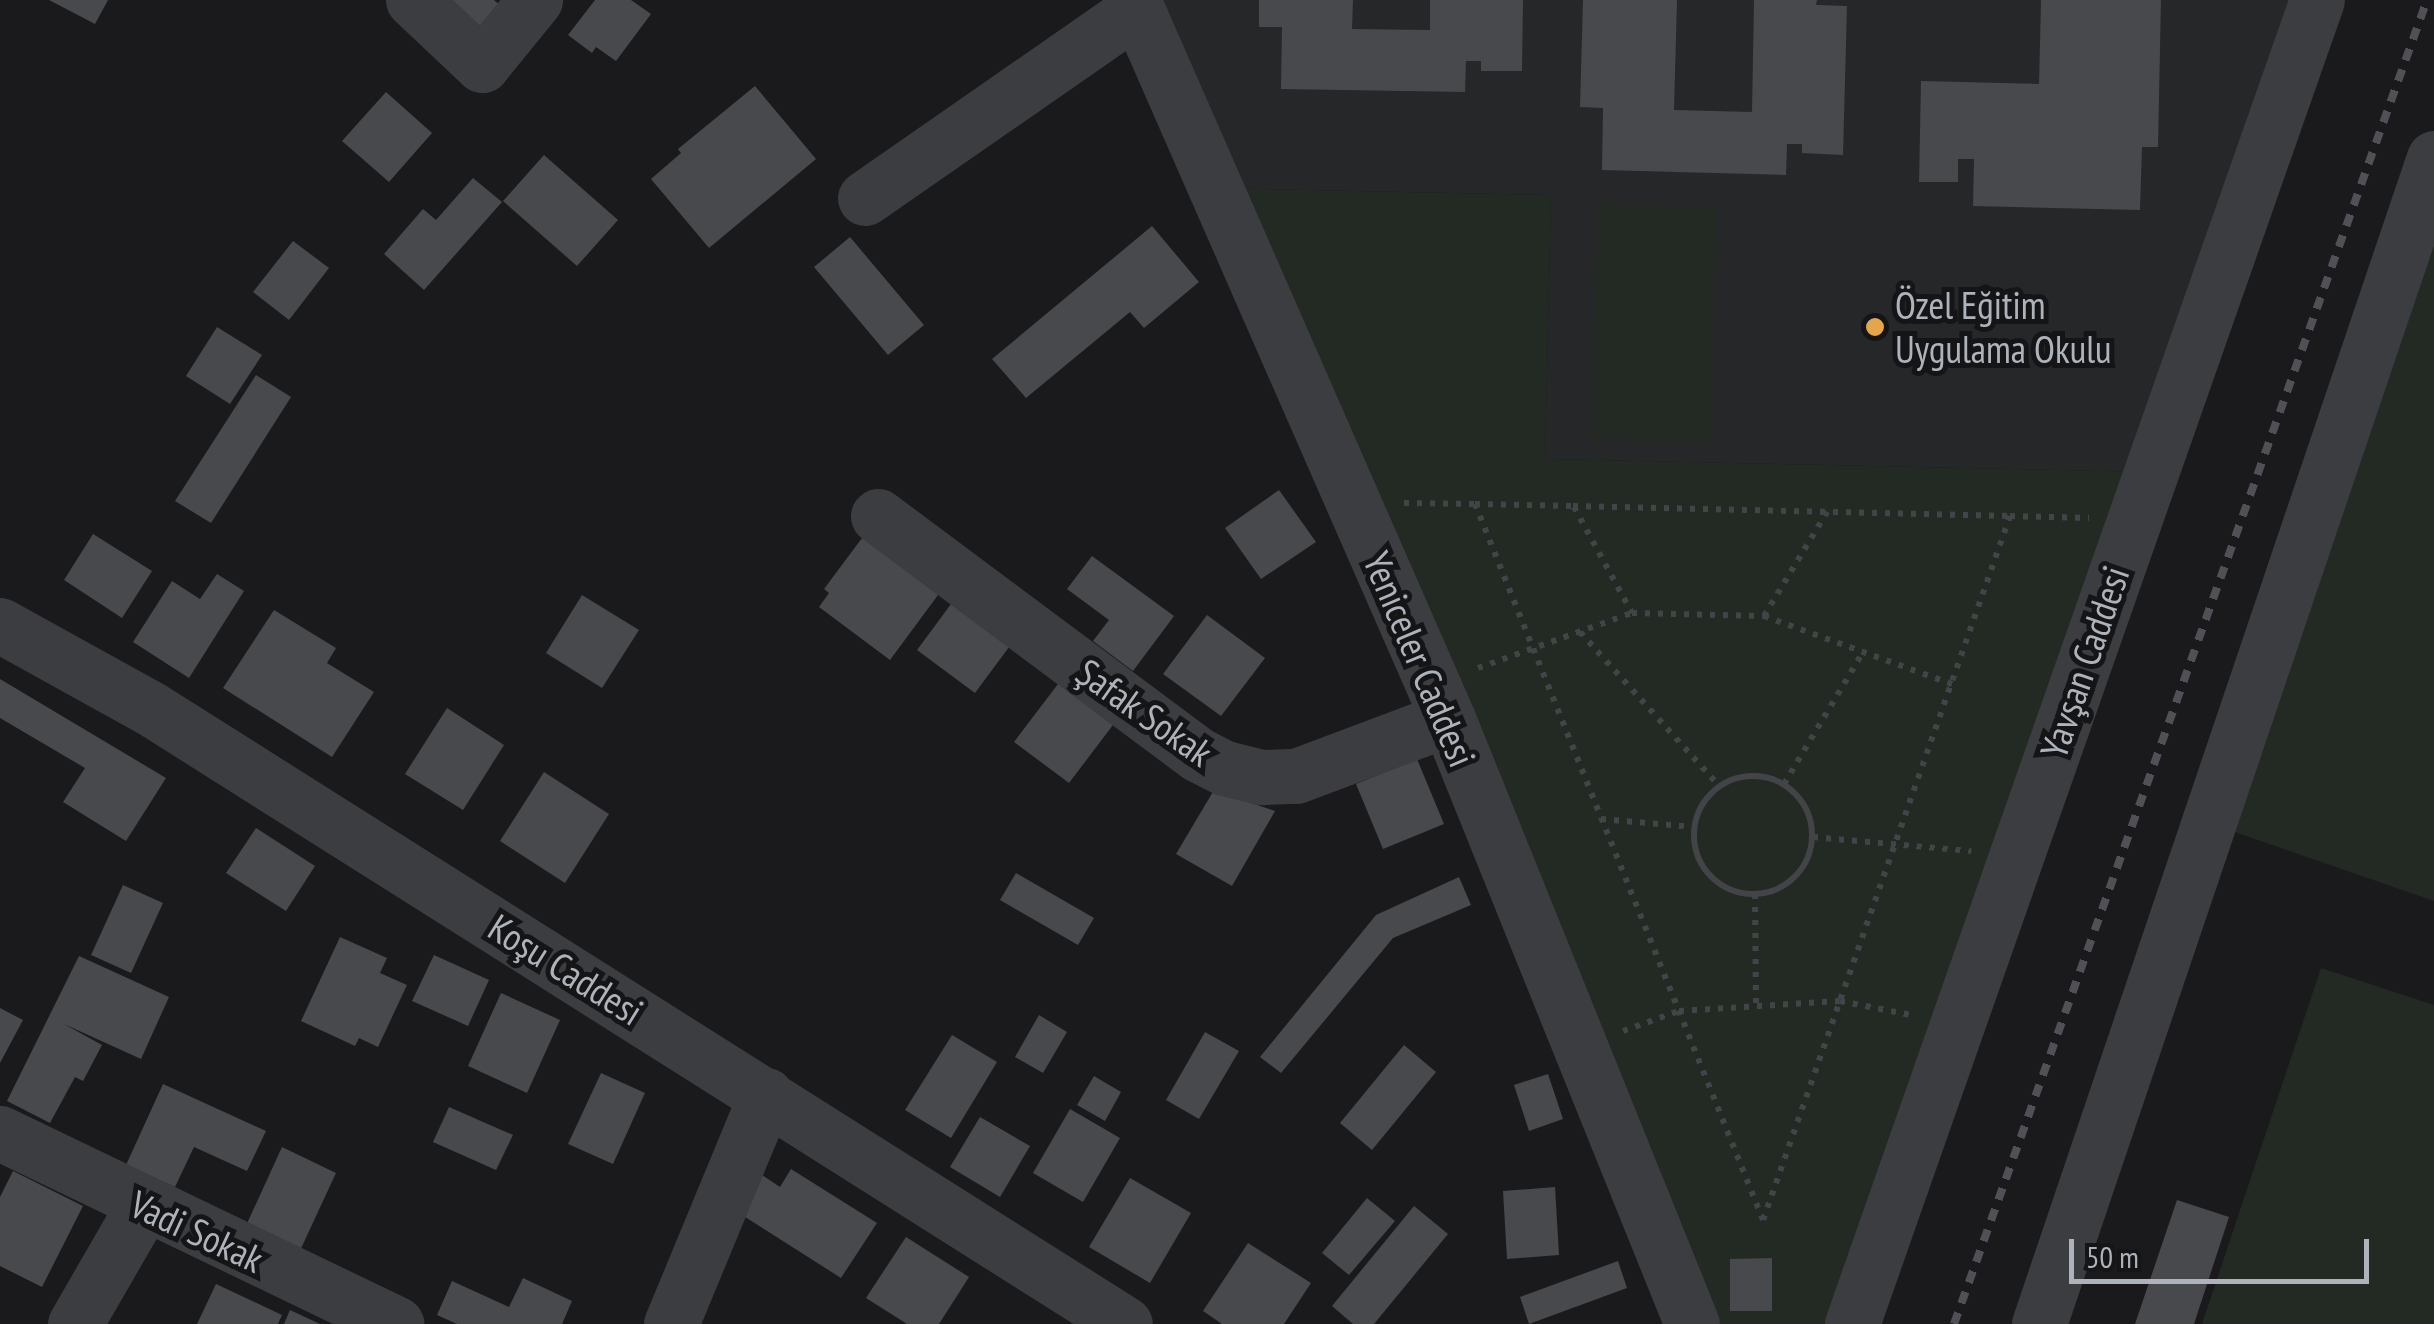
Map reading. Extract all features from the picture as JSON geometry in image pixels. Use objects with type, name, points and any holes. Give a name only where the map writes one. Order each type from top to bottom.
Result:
[{"type":"street","points":[[413,0],[482,65],[536,0]]},
{"type":"street","name":"Yavşan Caddesi","points":[[1852,1324],[2317,0]]},
{"type":"street","points":[[866,198],[1135,4]]},
{"type":"street","name":"Yeniceler Caddesi","points":[[1135,4],[1440,702],[1692,1324]]},
{"type":"street","points":[[2039,1324],[2434,158]]},
{"type":"street","name":"Şafak Sokak","points":[[878,516],[1199,755],[1225,768],[1262,777],[1296,776],[1440,702]]},
{"type":"street","name":"Koşu Caddesi","points":[[0,625],[150,708],[1126,1324]]},
{"type":"street","points":[[671,1324],[766,1095]]},
{"type":"street","name":"Vadi Sokak","points":[[0,1134],[143,1206],[396,1324]]},
{"type":"street","points":[[75,1324],[143,1206]]},
{"type":"path","points":[[1353,502],[2134,519]]},
{"type":"path","points":[[1475,504],[1763,1220],[2010,516]]},
{"type":"path","points":[[1573,506],[1632,613]]},
{"type":"path","points":[[1764,616],[1827,512]]},
{"type":"path","points":[[1440,702],[1533,648],[1632,613],[1764,616],[1952,684]]},
{"type":"path","points":[[1580,632],[1718,786]]},
{"type":"path","points":[[1784,784],[1863,652]]},
{"type":"path","points":[[1751,776],[1784,784],[1803,802],[1813,837],[1810,852],[1796,876],[1770,892],[1755,894],[1727,888],[1714,880],[1698,856],[1694,826],[1702,804],[1718,786],[1751,776]]},
{"type":"path","points":[[1601,818],[1694,826]]},
{"type":"path","points":[[1813,837],[2016,855]]},
{"type":"path","points":[[1755,894],[1756,1006]]},
{"type":"path","points":[[1580,1046],[1679,1011],[1840,1000],[1957,1024]]},
{"type":"shaded area","name":"Özel Eğitim Uygulama Okulu","points":[[1133,0],[2317,0],[2151,472],[1545,459],[1551,195],[1215,188]]},
{"type":"shaded area","points":[[2434,158],[2434,901],[2209,823]]},
{"type":"shaded area","points":[[1215,188],[1551,195],[1545,459],[2151,472],[1852,1324],[1692,1324]]},
{"type":"shaded area","points":[[1598,204],[1716,208],[1710,441],[1592,438]]},
{"type":"shaded area","points":[[2321,968],[2434,1005],[2434,1324],[2202,1324]]},
{"type":"building","points":[[49,0],[108,0],[95,24]]},
{"type":"building","points":[[434,0],[494,0],[502,7],[479,42]]},
{"type":"building","points":[[595,0],[631,0],[651,14],[616,61],[596,47],[592,53],[568,35]]},
{"type":"building","points":[[1259,0],[1353,0],[1352,29],[1430,30],[1430,0],[1523,0],[1522,71],[1481,71],[1481,61],[1466,61],[1465,92],[1281,89],[1282,27],[1259,27]]},
{"type":"building","points":[[1583,0],[1677,0],[1674,110],[1752,112],[1754,0],[1817,0],[1816,5],[1847,6],[1843,155],[1802,153],[1802,144],[1787,144],[1786,175],[1602,170],[1603,108],[1580,107]]},
{"type":"building","points":[[2041,0],[2161,0],[2158,147],[2142,147],[2140,210],[1973,206],[1974,159],[1958,159],[1958,182],[1919,182],[1921,81],[2039,84]]},
{"type":"building","points":[[755,86],[816,159],[709,248],[651,179],[681,153],[678,149]]},
{"type":"building","points":[[386,92],[432,133],[389,182],[342,141]]},
{"type":"building","points":[[544,155],[618,220],[577,266],[503,201]]},
{"type":"building","points":[[473,178],[502,202],[424,290],[384,254],[423,209],[436,220]]},
{"type":"building","points":[[1152,226],[1199,282],[1144,328],[1130,312],[1026,398],[992,359]]},
{"type":"building","points":[[850,237],[924,325],[888,355],[814,267]]},
{"type":"building","points":[[293,241],[329,268],[289,320],[253,292]]},
{"type":"building","points":[[217,327],[262,355],[230,404],[186,376]]},
{"type":"building","points":[[256,375],[291,397],[211,523],[175,501]]},
{"type":"building","points":[[1279,490],[1316,542],[1261,579],[1225,528]]},
{"type":"building","points":[[93,534],[152,571],[122,618],[64,580]]},
{"type":"building","points":[[865,534],[941,591],[890,660],[819,607],[829,593],[824,589]]},
{"type":"building","points":[[1092,556],[1174,616],[1133,671],[1093,641],[1109,620],[1067,589]]},
{"type":"building","points":[[217,574],[244,591],[189,678],[133,642],[172,581],[200,599]]},
{"type":"building","points":[[582,595],[639,630],[602,688],[546,653]]},
{"type":"building","points":[[954,600],[1012,643],[975,693],[917,650]]},
{"type":"building","points":[[274,610],[336,648],[327,663],[374,692],[332,757],[223,688]]},
{"type":"building","points":[[1207,615],[1265,658],[1221,716],[1163,674]]},
{"type":"building","points":[[0,679],[166,778],[126,841],[63,802],[85,768],[0,718]]},
{"type":"building","points":[[1061,680],[1116,721],[1069,783],[1014,742]]},
{"type":"building","points":[[447,708],[504,745],[463,810],[405,774]]},
{"type":"building","points":[[1417,759],[1444,824],[1383,849],[1356,784]]},
{"type":"building","points":[[544,772],[609,814],[565,883],[500,841]]},
{"type":"building","points":[[1214,790],[1275,811],[1232,886],[1176,854]]},
{"type":"building","points":[[256,828],[315,866],[286,911],[226,873]]},
{"type":"building","points":[[1016,873],[1094,918],[1078,945],[1000,900]]},
{"type":"building","points":[[1459,877],[1471,905],[1393,938],[1281,1073],[1260,1057],[1376,915]]},
{"type":"building","points":[[123,885],[163,903],[131,973],[91,955]]},
{"type":"building","points":[[340,937],[387,958],[380,973],[407,985],[378,1047],[359,1038],[355,1046],[301,1021]]},
{"type":"building","points":[[434,955],[489,980],[468,1026],[412,1001]]},
{"type":"building","points":[[79,956],[169,997],[141,1059],[64,1024],[102,1045],[83,1081],[75,1077],[50,1123],[7,1101]]},
{"type":"building","points":[[501,993],[560,1020],[527,1093],[468,1066]]},
{"type":"building","points":[[0,1008],[23,1020],[0,1063]]},
{"type":"building","points":[[1039,1015],[1067,1032],[1043,1073],[1015,1057]]},
{"type":"building","points":[[1205,1032],[1239,1051],[1199,1119],[1166,1100]]},
{"type":"building","points":[[952,1035],[997,1062],[951,1138],[905,1110]]},
{"type":"building","points":[[1404,1045],[1436,1072],[1372,1150],[1340,1123]]},
{"type":"building","points":[[601,1073],[645,1093],[613,1164],[568,1144]]},
{"type":"building","points":[[1548,1074],[1563,1119],[1529,1131],[1514,1085]]},
{"type":"building","points":[[1094,1076],[1121,1092],[1105,1121],[1077,1105]]},
{"type":"building","points":[[163,1084],[266,1131],[247,1171],[194,1147],[175,1187],[126,1165]]},
{"type":"building","points":[[449,1107],[513,1135],[496,1170],[433,1142]]},
{"type":"building","points":[[1070,1109],[1120,1138],[1083,1202],[1033,1173]]},
{"type":"building","points":[[980,1117],[1030,1146],[1000,1197],[950,1167]]},
{"type":"building","points":[[282,1147],[336,1173],[298,1255],[244,1230]]},
{"type":"building","points":[[791,1169],[877,1223],[841,1278],[739,1213],[762,1175],[780,1187]]},
{"type":"building","points":[[13,1171],[83,1206],[42,1287],[0,1266],[0,1197]]},
{"type":"building","points":[[1130,1178],[1191,1213],[1150,1283],[1089,1247]]},
{"type":"building","points":[[1555,1187],[1559,1255],[1507,1259],[1503,1191]]},
{"type":"building","points":[[1367,1198],[1395,1221],[1349,1275],[1322,1253]]},
{"type":"building","points":[[2177,1200],[2229,1217],[2194,1324],[2135,1324]]},
{"type":"building","points":[[1414,1206],[1448,1234],[1374,1324],[1353,1324],[1332,1306]]},
{"type":"building","points":[[906,1237],[969,1277],[939,1324],[907,1324],[866,1298]]},
{"type":"building","points":[[1248,1243],[1311,1283],[1284,1324],[1222,1324],[1203,1311]]},
{"type":"building","points":[[1772,1258],[1772,1311],[1730,1311],[1730,1259]]},
{"type":"building","points":[[1618,1261],[1627,1288],[1529,1324],[1520,1297]]},
{"type":"building","points":[[523,1278],[572,1301],[562,1324],[457,1324],[437,1315],[452,1281],[509,1307]]},
{"type":"building","points":[[216,1284],[282,1315],[278,1324],[197,1324]]},
{"type":"building","points":[[290,1310],[320,1324],[284,1324]]},
{"type":"railway","points":[[1954,1324],[2427,0]]},
{"type":"place","name":"Özel Eğitim Uygulama Okulu","points":[[1875,327]]}]
